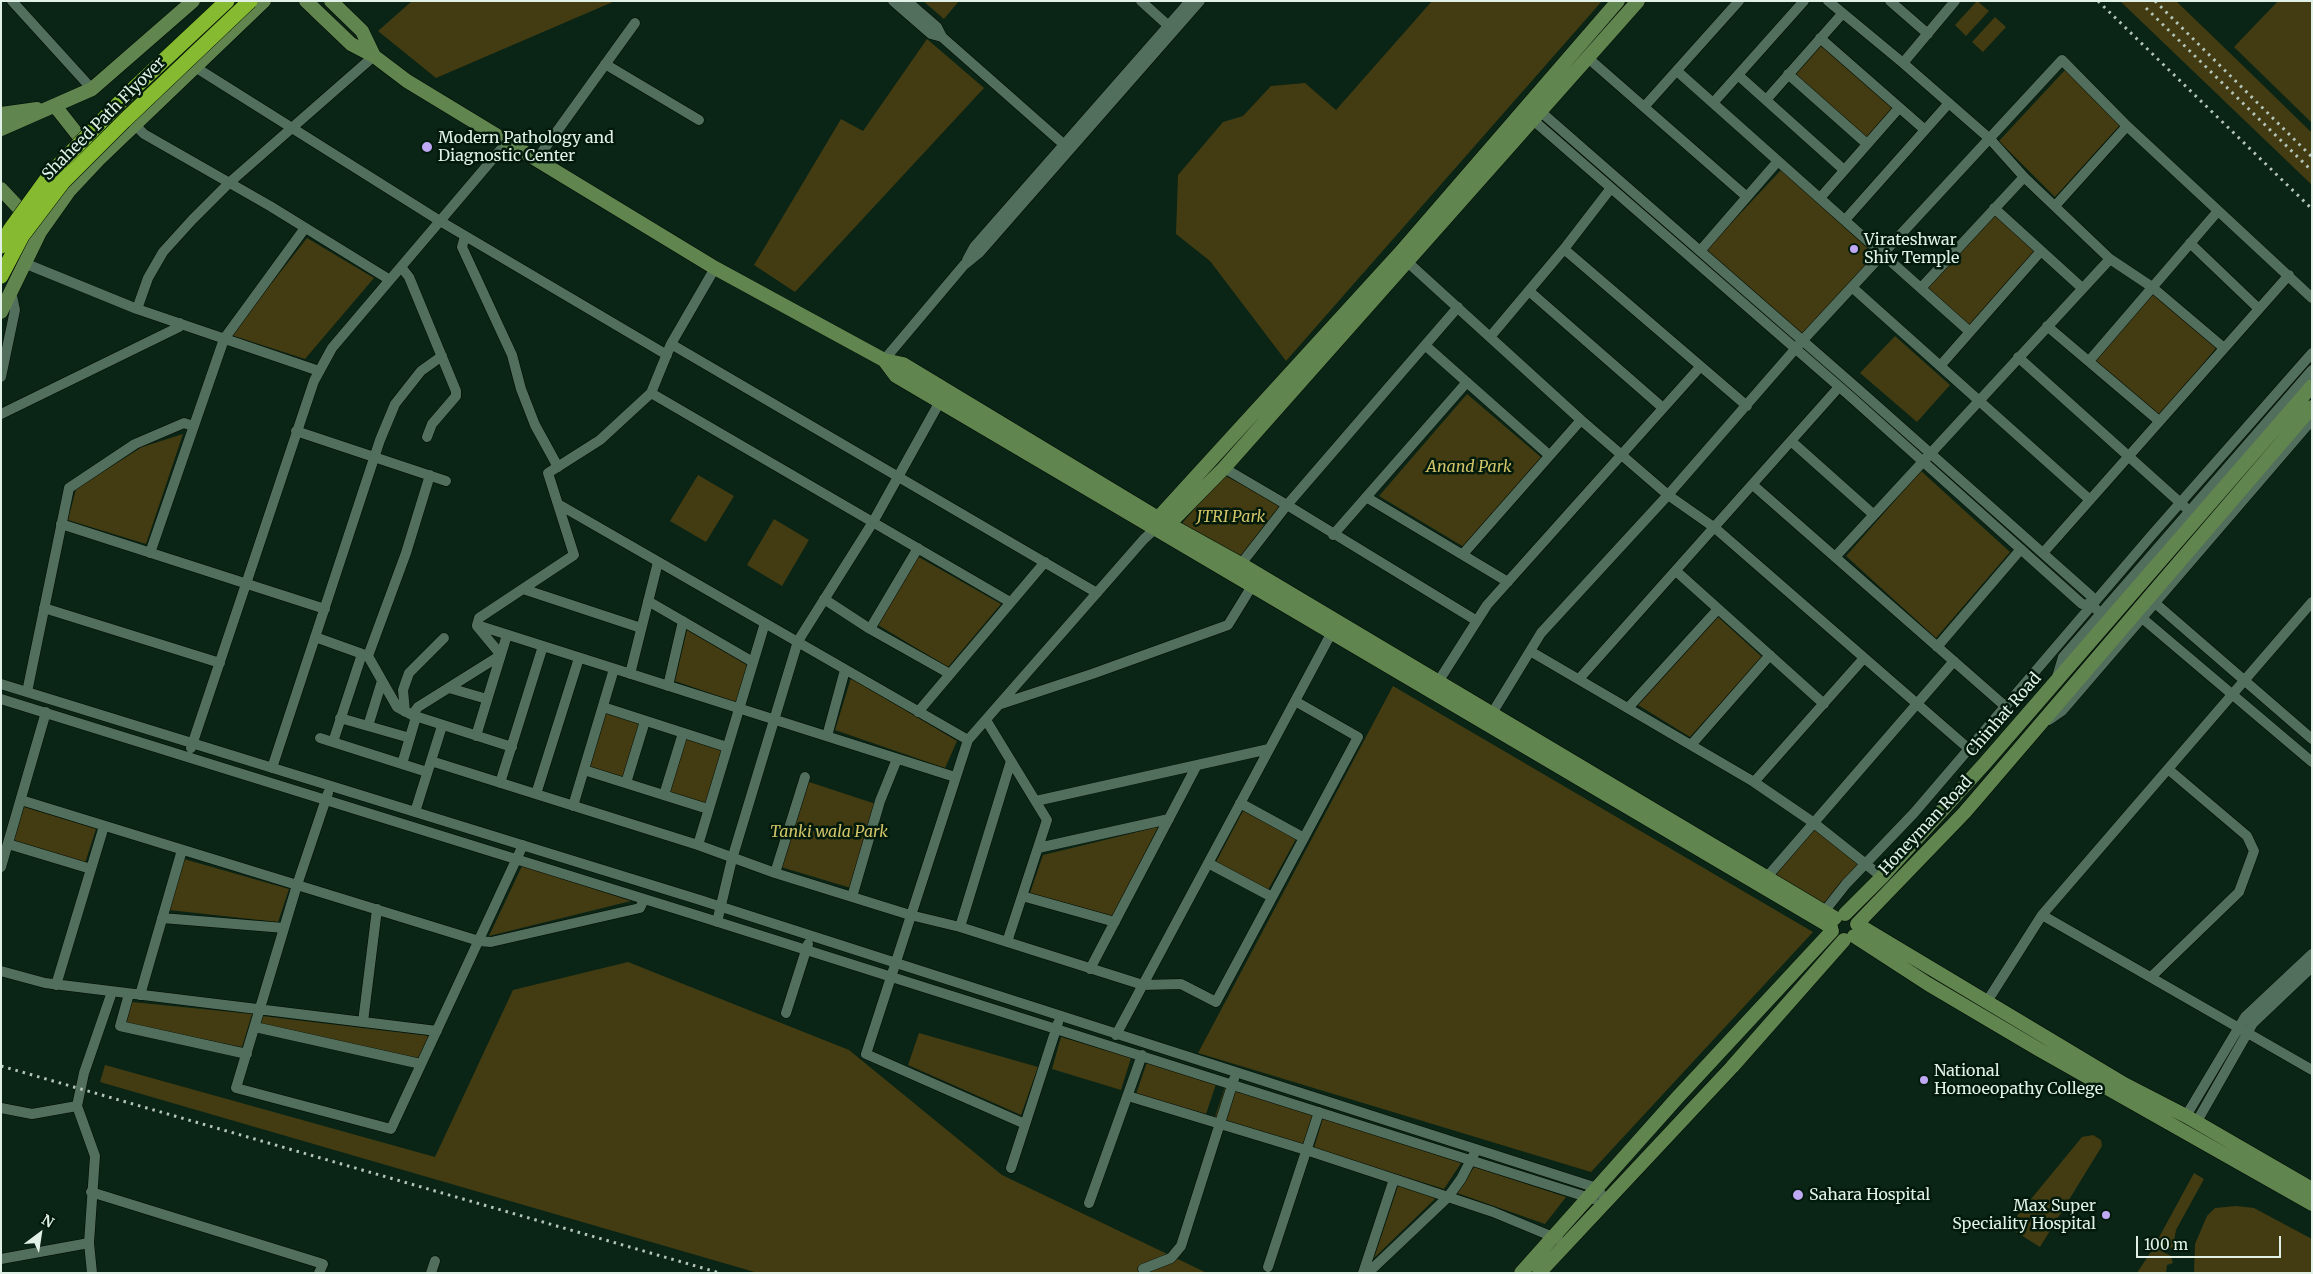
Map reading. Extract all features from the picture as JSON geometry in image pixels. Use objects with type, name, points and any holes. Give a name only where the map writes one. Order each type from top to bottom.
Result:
[{"type":"highway","name":"Shaheed Path Flyover","points":[[1,246],[10,230],[52,172],[129,92],[227,1]]},
{"type":"highway","name":"Shaheed Path Flyover","points":[[1,276],[22,236],[63,182],[250,1]]},
{"type":"street","points":[[12,1],[92,89]]},
{"type":"street","points":[[1,129],[92,89],[194,1]]},
{"type":"street","points":[[1,312],[40,232],[69,191],[98,160],[264,1]]},
{"type":"street","points":[[306,1],[352,44],[374,56],[407,82],[508,141],[715,268],[884,360],[896,376],[944,396],[1161,523],[1241,564],[1766,878],[1831,920],[1835,937],[1852,933],[1986,1003],[2124,1084],[2191,1119],[2312,1189]]},
{"type":"street","points":[[331,1],[362,32],[374,56]]},
{"type":"street","points":[[893,1],[931,34],[942,38],[1067,147]]},
{"type":"street","points":[[906,1],[937,27],[942,38]]},
{"type":"street","points":[[1141,1],[1171,28]]},
{"type":"street","points":[[1171,28],[1190,1]]},
{"type":"street","points":[[884,360],[964,265],[980,252],[1067,147],[1171,28],[1200,1]]},
{"type":"street","points":[[1161,523],[1224,468],[1618,1]]},
{"type":"street","points":[[1025,1124],[866,1054],[968,740],[1097,593],[1403,258],[1537,116],[1638,1]]},
{"type":"street","points":[[1644,107],[1739,1]]},
{"type":"street","points":[[1713,103],[1804,1]]},
{"type":"street","points":[[1828,1],[1903,63],[1990,140],[2024,177],[2110,259],[2152,287],[2224,348]]},
{"type":"street","points":[[1890,1],[1902,5],[1928,34]]},
{"type":"street","points":[[1903,63],[1955,1]]},
{"type":"street","points":[[1766,100],[1842,14]]},
{"type":"street","points":[[537,159],[634,23]]},
{"type":"street","points":[[1820,38],[1925,130]]},
{"type":"street","points":[[137,309],[148,278],[163,252],[229,182],[374,56]]},
{"type":"street","points":[[1588,58],[1747,197]]},
{"type":"street","points":[[1491,715],[1541,633],[1747,406],[1803,340],[2062,60],[2127,126],[2312,298]]},
{"type":"street","points":[[605,64],[699,120]]},
{"type":"street","points":[[195,67],[440,221],[666,355]]},
{"type":"street","points":[[1677,71],[1970,332]]},
{"type":"street","points":[[1788,74],[1867,144]]},
{"type":"street","points":[[1738,75],[1844,170]]},
{"type":"street","points":[[1845,220],[1949,103]]},
{"type":"street","points":[[1,114],[55,106]]},
{"type":"street","points":[[55,106],[98,160]]},
{"type":"street","points":[[1526,108],[1700,251],[1803,340],[2091,596],[2092,606]]},
{"type":"street","points":[[1820,198],[1899,108]]},
{"type":"street","points":[[1537,116],[1611,188],[1923,461],[2082,604],[2092,606],[2101,614]]},
{"type":"street","points":[[135,125],[144,134],[229,182],[390,280]]},
{"type":"street","points":[[2055,206],[2127,126]]},
{"type":"street","points":[[189,756],[314,381],[332,348],[508,141]]},
{"type":"street","points":[[1700,251],[1778,161]]},
{"type":"street","points":[[1921,288],[2024,177]]},
{"type":"street","points":[[1490,337],[1564,249],[1611,188]]},
{"type":"street","points":[[1,189],[40,232]]},
{"type":"street","points":[[1994,208],[2082,288]]},
{"type":"street","points":[[2089,361],[2218,211]]},
{"type":"street","points":[[150,553],[224,339],[306,228]]},
{"type":"street","points":[[466,236],[462,247],[512,355],[521,389],[535,425],[558,467]]},
{"type":"street","points":[[2190,243],[2259,309]]},
{"type":"street","points":[[1564,249],[1747,406]]},
{"type":"street","points":[[1940,366],[2041,251]]},
{"type":"street","points":[[1403,258],[1581,420],[1668,494],[1715,528],[1969,749]]},
{"type":"street","points":[[1835,557],[2110,259]]},
{"type":"street","points":[[24,263],[137,309],[319,372]]},
{"type":"street","points":[[401,267],[409,278],[456,394],[432,424],[428,437]]},
{"type":"street","points":[[477,626],[479,618],[574,555],[548,473],[600,440],[651,393],[671,344],[715,268]]},
{"type":"street","points":[[2043,553],[2289,275]]},
{"type":"street","points":[[1852,288],[2090,500]]},
{"type":"street","points":[[1,377],[15,310],[11,291]]},
{"type":"street","points":[[1529,291],[1663,408]]},
{"type":"street","points":[[1750,294],[1756,316]]},
{"type":"street","points":[[1241,564],[1287,505],[1458,307]]},
{"type":"street","points":[[1,414],[179,327],[180,323]]},
{"type":"street","points":[[2048,326],[2159,422]]},
{"type":"street","points":[[671,344],[1097,593]]},
{"type":"street","points":[[1426,346],[1549,455]]},
{"type":"street","points":[[1831,920],[1865,865],[1914,813],[2312,352]]},
{"type":"street","points":[[272,768],[374,457],[395,404],[421,371],[442,356]]},
{"type":"street","points":[[2018,357],[2190,511]]},
{"type":"street","points":[[1438,682],[1487,605],[1700,367]]},
{"type":"street","points":[[2055,683],[2063,657],[2312,370]]},
{"type":"street","points":[[1333,535],[1467,382]]},
{"type":"street","points":[[2188,540],[2312,386]]},
{"type":"street","points":[[1579,679],[1753,486],[1839,387]]},
{"type":"street","points":[[651,393],[1010,602]]},
{"type":"street","points":[[717,922],[732,859],[798,641],[899,477],[944,396]]},
{"type":"street","points":[[2188,540],[2312,407]]},
{"type":"street","points":[[1463,554],[1581,420]]},
{"type":"street","points":[[2032,733],[2062,711],[2312,420]]},
{"type":"street","points":[[27,692],[68,488],[135,444],[184,423],[193,426]]},
{"type":"street","points":[[296,431],[446,481]]},
{"type":"street","points":[[1791,441],[1874,515]]},
{"type":"street","points":[[1224,468],[1477,622]]},
{"type":"street","points":[[333,742],[340,718],[406,553],[430,475]]},
{"type":"street","points":[[1753,486],[2006,707]]},
{"type":"street","points":[[1366,497],[1508,582]]},
{"type":"street","points":[[558,504],[968,740]]},
{"type":"street","points":[[1161,523],[1252,586],[1831,920],[1853,917],[1852,933]]},
{"type":"street","points":[[61,524],[324,608]]},
{"type":"street","name":"Chinhat Road","points":[[1521,1273],[1831,920],[1882,877],[2055,683],[2188,540]]},
{"type":"street","name":"Honeyman Road","points":[[1539,1273],[1732,1067],[1852,933],[1965,812],[2032,733],[2188,540]]},
{"type":"street","points":[[870,629],[918,548]]},
{"type":"street","points":[[1937,647],[2021,549]]},
{"type":"street","points":[[630,674],[658,562]]},
{"type":"street","points":[[918,712],[1045,562]]},
{"type":"street","points":[[1676,572],[1824,704]]},
{"type":"street","points":[[1000,704],[1092,674],[1228,625],[1252,586]]},
{"type":"street","points":[[523,589],[641,628]]},
{"type":"street","points":[[824,599],[870,629],[950,674]]},
{"type":"street","points":[[648,601],[753,662]]},
{"type":"street","points":[[2155,604],[2312,739]]},
{"type":"street","points":[[1986,1003],[2042,915],[2232,694],[2310,607]]},
{"type":"street","points":[[44,608],[220,663]]},
{"type":"street","points":[[1628,708],[1718,609]]},
{"type":"street","points":[[2142,618],[2312,762]]},
{"type":"street","points":[[668,686],[683,621]]},
{"type":"street","points":[[698,845],[765,623]]},
{"type":"street","points":[[477,626],[955,777]]},
{"type":"street","points":[[477,626],[501,656]]},
{"type":"street","points":[[1116,1035],[1332,632]]},
{"type":"street","points":[[476,736],[508,635]]},
{"type":"street","points":[[315,637],[365,655],[397,708],[442,726],[512,747]]},
{"type":"street","points":[[402,764],[410,738],[411,715],[403,690],[408,673],[444,638]]},
{"type":"street","points":[[500,783],[543,646]]},
{"type":"street","points":[[1530,651],[1754,782],[1814,823],[1882,877]]},
{"type":"street","points":[[1691,745],[1770,655]]},
{"type":"street","points":[[411,715],[418,707],[501,656]]},
{"type":"street","points":[[2046,660],[2063,657]]},
{"type":"street","points":[[536,794],[579,658]]},
{"type":"street","points":[[1754,782],[1864,658]]},
{"type":"street","points":[[1766,878],[1954,662]]},
{"type":"street","points":[[574,806],[614,669]]},
{"type":"street","points":[[827,736],[845,670]]},
{"type":"street","points":[[368,726],[382,681]]},
{"type":"street","points":[[1,684],[722,907],[1477,1150],[1592,1193],[1606,1201]]},
{"type":"street","points":[[450,688],[487,699]]},
{"type":"street","points":[[1,699],[189,756],[1471,1160],[1592,1193]]},
{"type":"street","points":[[431,761],[698,845],[732,859],[775,873],[910,915],[960,927],[1143,985],[1181,984],[1216,1002],[1358,737],[1295,701]]},
{"type":"street","points":[[603,707],[727,747]]},
{"type":"street","points":[[1,867],[46,712]]},
{"type":"street","points":[[340,718],[410,738]]},
{"type":"street","points":[[986,720],[1047,820],[1007,942]]},
{"type":"street","points":[[626,783],[645,721]]},
{"type":"street","points":[[415,812],[442,726]]},
{"type":"street","points":[[664,795],[683,733]]},
{"type":"street","points":[[320,738],[427,772]]},
{"type":"street","points":[[1036,801],[1269,749]]},
{"type":"street","points":[[852,897],[880,801],[897,759]]},
{"type":"street","points":[[960,927],[1011,761]]},
{"type":"street","points":[[1090,969],[1197,765]]},
{"type":"street","points":[[2151,978],[2239,892],[2254,851],[2247,836],[2168,769]]},
{"type":"street","points":[[584,770],[708,809]]},
{"type":"street","points":[[775,873],[805,777]]},
{"type":"street","points":[[330,786],[297,885],[236,1088],[391,1129],[523,845]]},
{"type":"street","points":[[20,800],[479,941],[491,942],[640,908],[644,899]]},
{"type":"street","points":[[1240,803],[1304,838]]},
{"type":"street","points":[[1038,848],[1169,819]]},
{"type":"street","points":[[56,985],[104,826]]},
{"type":"street","points":[[8,844],[91,869]]},
{"type":"street","points":[[182,850],[162,918],[120,1026],[247,1054]]},
{"type":"street","points":[[1208,863],[1272,897]]},
{"type":"street","points":[[1022,896],[1115,922]]},
{"type":"street","points":[[363,1022],[377,909]]},
{"type":"street","points":[[2042,915],[2312,1070]]},
{"type":"street","points":[[162,918],[284,928]]},
{"type":"street","points":[[1852,933],[1928,984],[2054,1058],[2312,1204]]},
{"type":"street","points":[[786,1013],[810,936]]},
{"type":"street","points":[[2243,1030],[2244,1017],[2312,954]]},
{"type":"street","points":[[2191,1119],[2243,1030],[2253,1023],[2312,967]]},
{"type":"street","points":[[1,971],[56,985],[437,1031]]},
{"type":"street","points":[[92,1273],[89,1242],[95,1156],[77,1106],[84,1073],[112,992]]},
{"type":"street","points":[[1011,1168],[1060,1017]]},
{"type":"street","points":[[255,1027],[421,1064]]},
{"type":"street","points":[[1089,1203],[1142,1055]]},
{"type":"street","points":[[1142,1269],[1171,1258],[1181,1246],[1236,1074]]},
{"type":"street","points":[[1128,1096],[1306,1150],[1448,1197],[1554,1236],[1566,1244]]},
{"type":"street","points":[[1,1108],[32,1114],[77,1106]]},
{"type":"street","points":[[1268,1267],[1319,1112]]},
{"type":"street","points":[[1394,1179],[1363,1271],[1370,1271],[1448,1197],[1477,1150]]},
{"type":"street","points":[[92,1192],[323,1264],[319,1273]]},
{"type":"street","points":[[1,1259],[89,1242]]},
{"type":"street","points":[[431,1273],[436,1261]]},
{"type":"green space","points":[[412,1],[615,1],[436,78],[378,31]]},
{"type":"green space","points":[[923,1],[959,1],[944,19]]},
{"type":"green space","points":[[1432,1],[1602,1],[1286,361],[1210,261],[1176,234],[1178,175],[1223,122],[1243,116],[1271,86],[1305,83],[1336,110]]},
{"type":"green space","points":[[1977,1],[1989,11],[1966,36],[1955,25]]},
{"type":"green space","points":[[2120,1],[2176,1],[2312,133],[2312,185]]},
{"type":"green space","points":[[2278,1],[2312,1],[2312,123],[2234,47]]},
{"type":"green space","points":[[1995,17],[2006,27],[1983,52],[1972,42]]},
{"type":"green space","points":[[927,39],[984,88],[795,292],[754,265],[841,119],[863,131]]},
{"type":"green space","points":[[1820,42],[1896,109],[1867,142],[1792,74]]},
{"type":"green space","points":[[2065,70],[2120,125],[2055,197],[1999,141]]},
{"type":"green space","points":[[1781,170],[1876,256],[1802,335],[1706,250]]},
{"type":"green space","points":[[1994,213],[2037,252],[1969,328],[1926,288]]},
{"type":"green space","points":[[307,238],[374,278],[305,359],[231,335]]},
{"type":"green space","points":[[2154,292],[2216,348],[2159,418],[2092,359]]},
{"type":"green space","points":[[1895,336],[1950,385],[1917,422],[1860,373]]},
{"type":"green space","name":"Anand Park","points":[[1467,394],[1542,458],[1464,547],[1379,496]]},
{"type":"green space","points":[[183,434],[146,544],[68,520],[76,489],[142,447]]},
{"type":"green space","points":[[1921,471],[2010,552],[1936,638],[1846,556]]},
{"type":"green space","points":[[698,475],[734,496],[706,542],[670,521]]},
{"type":"green space","name":"JTRI Park","points":[[1224,475],[1282,506],[1236,563],[1178,528]]},
{"type":"green space","points":[[774,519],[809,540],[782,586],[747,565]]},
{"type":"green space","points":[[917,556],[1001,604],[948,667],[878,625]]},
{"type":"green space","points":[[1718,617],[1762,657],[1690,737],[1638,705]]},
{"type":"green space","points":[[687,630],[747,665],[736,702],[675,681]]},
{"type":"green space","points":[[851,678],[957,741],[945,768],[835,730]]},
{"type":"green space","points":[[1393,686],[1813,932],[1591,1172],[1198,1053]]},
{"type":"green space","points":[[607,711],[642,722],[624,778],[590,767]]},
{"type":"green space","points":[[687,737],[724,749],[706,804],[669,793]]},
{"type":"green space","name":"Tanki wala Park","points":[[806,781],[876,804],[851,888],[781,867]]},
{"type":"green space","points":[[24,807],[96,829],[85,863],[14,841]]},
{"type":"green space","points":[[1243,811],[1296,839],[1268,890],[1216,862]]},
{"type":"green space","points":[[1158,827],[1113,916],[1030,893],[1043,855]]},
{"type":"green space","points":[[1815,828],[1861,865],[1821,907],[1773,878]]},
{"type":"green space","points":[[184,859],[289,889],[278,922],[169,910]]},
{"type":"green space","points":[[522,866],[631,901],[489,936]]},
{"type":"green space","points":[[628,962],[849,1050],[1002,1175],[1207,1273],[758,1273],[100,1082],[105,1065],[435,1157],[513,990]]},
{"type":"green space","points":[[132,1002],[252,1014],[242,1047],[126,1023]]},
{"type":"green space","points":[[262,1016],[429,1036],[419,1058],[260,1024]]},
{"type":"green space","points":[[919,1033],[1038,1067],[1021,1115],[908,1065]]},
{"type":"green space","points":[[1061,1037],[1131,1058],[1121,1090],[1052,1069]]},
{"type":"green space","points":[[1147,1062],[1216,1084],[1206,1114],[1136,1094]]},
{"type":"green space","points":[[1225,1087],[1313,1115],[1304,1145],[1215,1117]]},
{"type":"green space","points":[[1323,1118],[1461,1163],[1444,1189],[1314,1148]]},
{"type":"green space","points":[[2093,1135],[2101,1140],[2102,1146],[2040,1247],[2008,1227],[2082,1137]]},
{"type":"green space","points":[[1474,1167],[1566,1197],[1545,1224],[1457,1193]]},
{"type":"green space","points":[[2194,1173],[2204,1179],[2176,1230],[2173,1247],[2169,1249],[2157,1241]]},
{"type":"green space","points":[[1398,1186],[1437,1197],[1374,1258]]},
{"type":"green space","points":[[2236,1206],[2254,1208],[2312,1239],[2312,1273],[2194,1273],[2195,1244],[2207,1216],[2215,1208]]},
{"type":"green space","points":[[2154,1247],[2171,1256],[2173,1263],[2167,1265],[2166,1273],[2137,1273]]},
{"type":"railway","points":[[2098,1],[2312,209]]},
{"type":"railway","points":[[2155,1],[2312,157]]},
{"type":"railway","points":[[2146,8],[2312,171]]},
{"type":"railway","points":[[1,1066],[720,1273]]},
{"type":"place","name":"Modern Pathology and Diagnostic Center","points":[[427,147]]},
{"type":"place","name":"Virateshwar Shiv Temple","points":[[1854,249]]},
{"type":"place","name":"National Homoeopathy College","points":[[1924,1080]]},
{"type":"place","name":"Sahara Hospital","points":[[1798,1195]]},
{"type":"place","name":"Max Super Speciality Hospital","points":[[2106,1215]]}]
